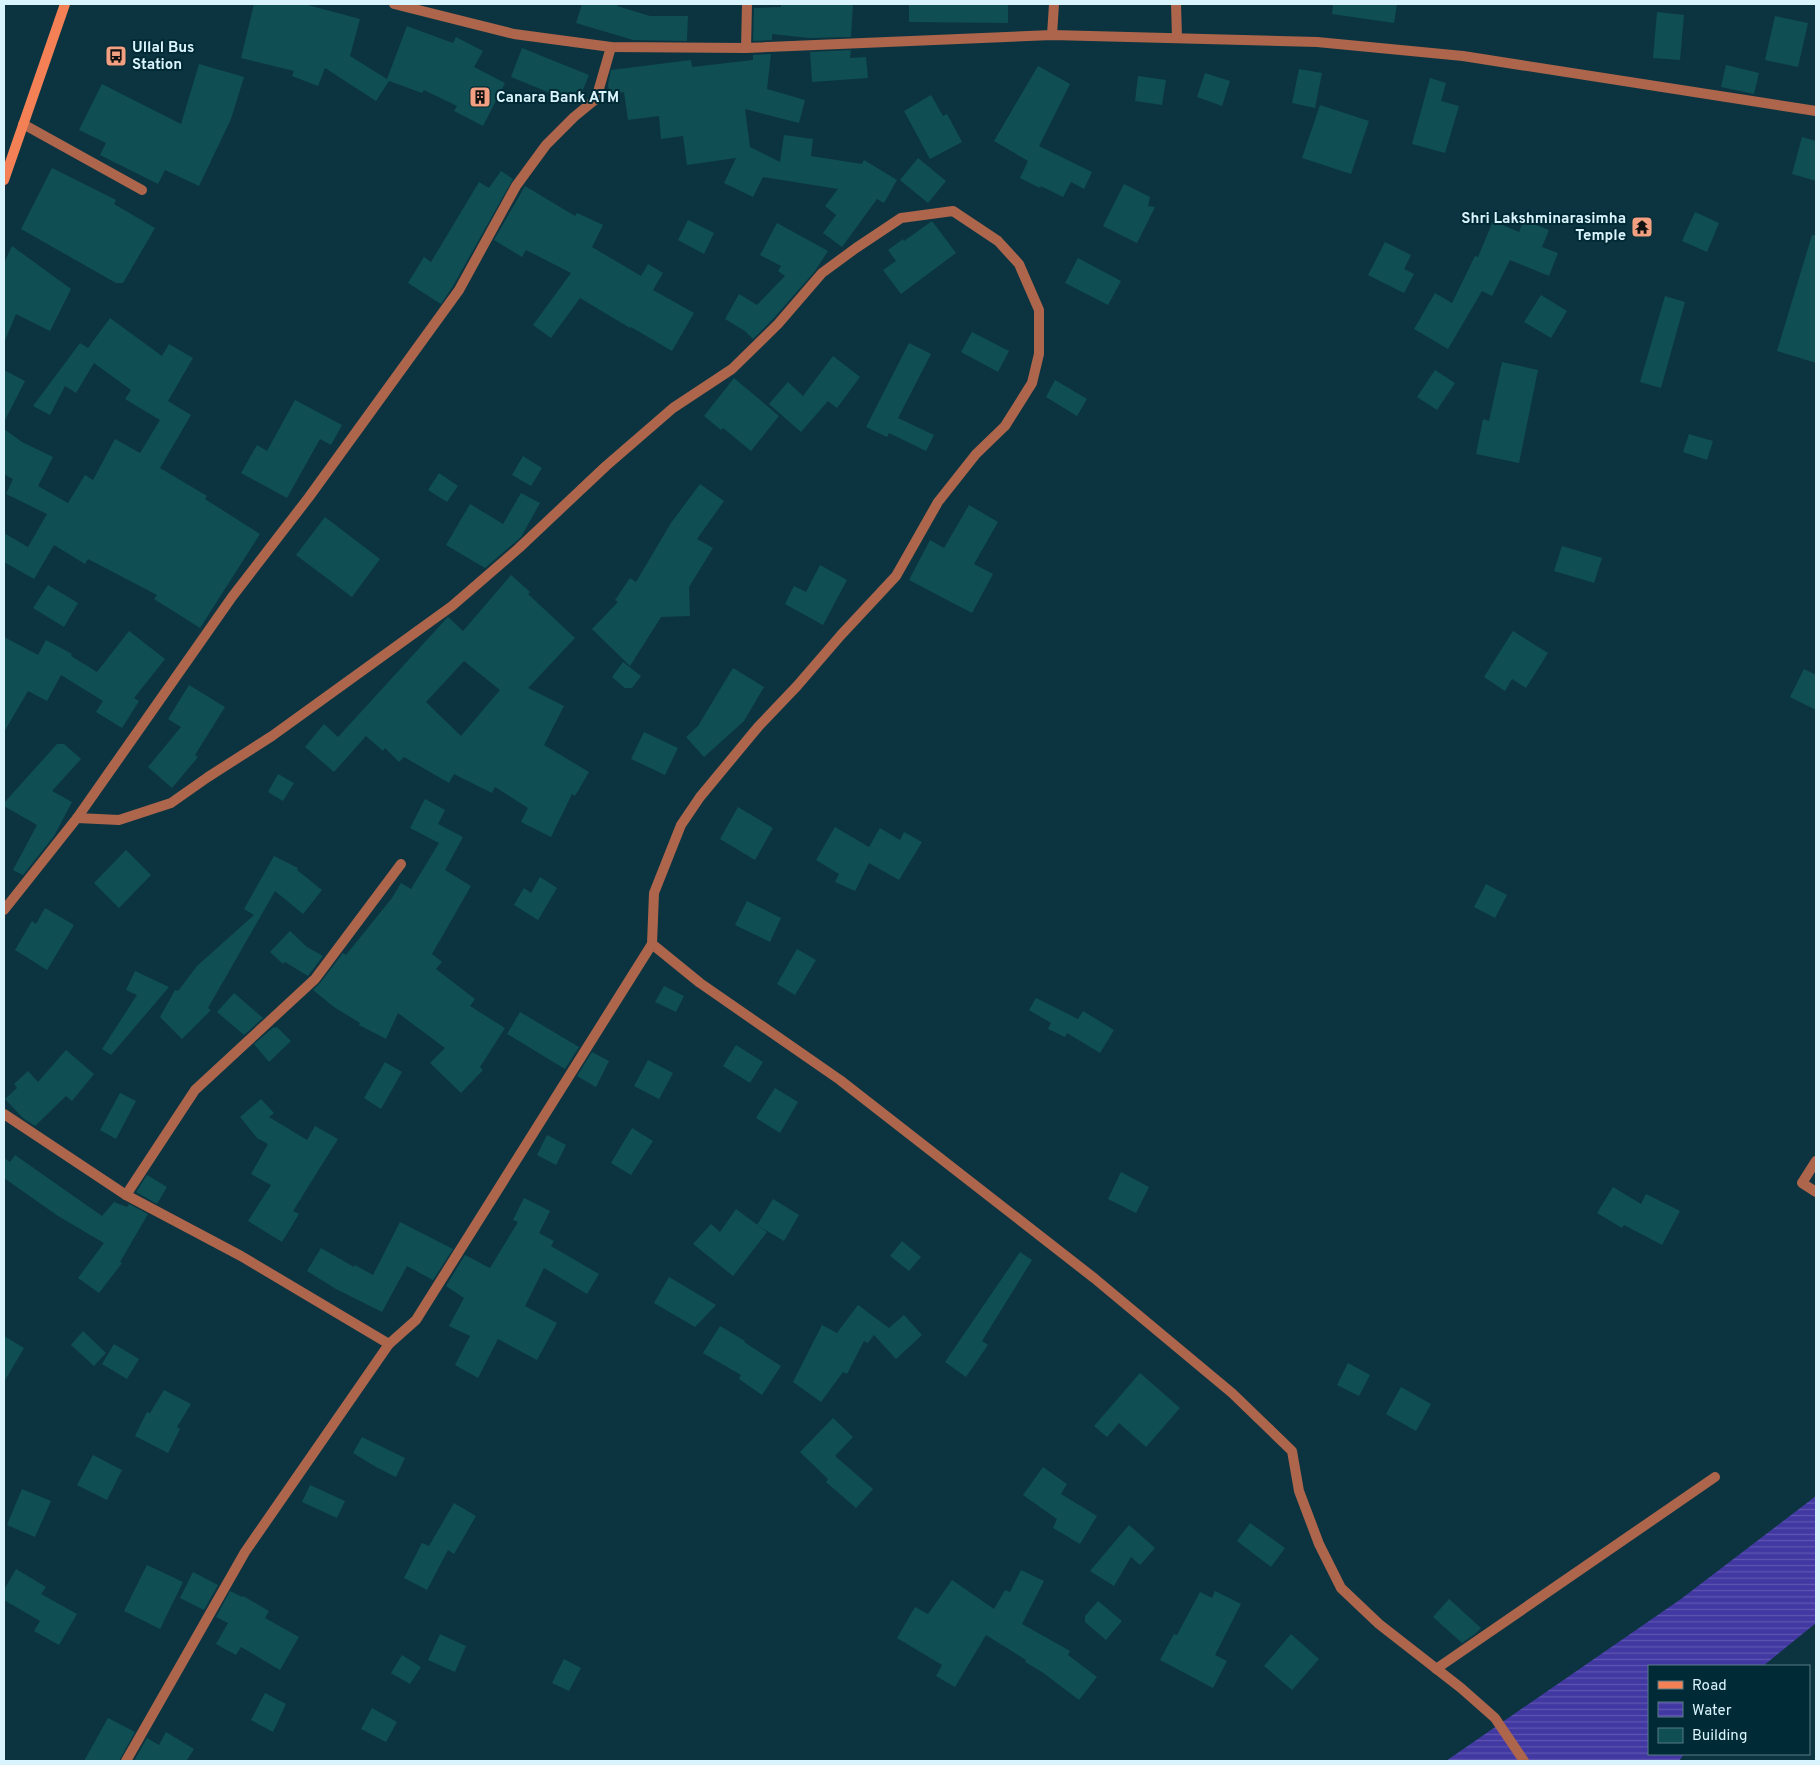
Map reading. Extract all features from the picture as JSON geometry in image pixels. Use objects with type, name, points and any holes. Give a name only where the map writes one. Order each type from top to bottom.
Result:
[{"type":"street","points":[[4,180],[65,4]]},
{"type":"street","points":[[394,4],[514,34],[611,47],[746,48],[1052,35],[1317,42],[1463,56],[1816,111]]},
{"type":"street","points":[[746,48],[747,4]]},
{"type":"street","points":[[1052,35],[1054,4]]},
{"type":"street","points":[[1176,4],[1177,38]]},
{"type":"street","points":[[4,910],[77,818],[232,597],[309,497],[459,290],[516,186],[546,146],[574,117],[596,99],[611,47]]},
{"type":"street","points":[[23,124],[142,190]]},
{"type":"street","points":[[77,818],[119,820],[171,803],[272,736],[452,606],[519,548],[606,466],[673,408],[732,369],[778,324],[822,273],[901,218],[953,211],[998,242],[1019,264],[1039,310],[1039,354],[1032,383],[1005,426],[976,454],[938,502],[896,576],[758,728],[700,797],[681,825],[654,894],[652,944],[416,1320],[390,1344],[245,1552],[126,1761]]},
{"type":"street","points":[[126,1195],[196,1090],[315,979],[401,864]]},
{"type":"street","points":[[652,944],[700,983],[840,1080],[1094,1278],[1232,1393],[1292,1451],[1299,1491],[1319,1544],[1341,1588],[1379,1624],[1495,1718],[1524,1761]]},
{"type":"street","points":[[4,1114],[126,1195],[241,1256],[390,1344]]},
{"type":"street","points":[[1816,1160],[1802,1183],[1816,1192]]},
{"type":"street","points":[[1436,1669],[1715,1477]]},
{"type":"water","points":[[1816,1496],[1816,1623],[1764,1665],[1648,1665],[1648,1755],[1683,1755],[1679,1761],[1446,1761],[1681,1599]]},
{"type":"building","points":[[254,4],[304,4],[360,19],[350,56],[387,79],[407,26],[453,43],[456,37],[483,51],[474,67],[505,83],[483,126],[454,111],[457,106],[424,90],[422,93],[389,81],[376,101],[325,68],[318,86],[292,76],[294,71],[241,58]]},
{"type":"building","points":[[582,4],[618,4],[617,6],[650,16],[688,16],[687,41],[633,40],[576,23]]},
{"type":"building","points":[[781,4],[853,4],[851,37],[809,38],[772,34],[772,40],[753,41],[754,8],[781,7]]},
{"type":"building","points":[[909,4],[1008,4],[1008,23],[909,22]]},
{"type":"building","points":[[1333,4],[1397,4],[1394,23],[1332,14]]},
{"type":"building","points":[[1657,12],[1684,15],[1680,60],[1653,58]]},
{"type":"building","points":[[1775,16],[1808,23],[1798,67],[1765,60]]},
{"type":"building","points":[[522,48],[589,75],[577,104],[511,77]]},
{"type":"building","points":[[851,50],[850,58],[866,57],[868,78],[812,82],[810,52]]},
{"type":"building","points":[[771,54],[767,89],[805,100],[799,123],[745,109],[750,147],[780,162],[784,135],[813,139],[811,156],[862,164],[864,160],[897,180],[884,203],[877,199],[842,247],[823,233],[836,215],[825,206],[838,189],[763,177],[753,197],[724,183],[736,158],[687,165],[683,136],[661,139],[659,116],[628,120],[624,92],[609,94],[608,84],[611,70],[691,60],[692,67],[753,60],[753,55]]},
{"type":"building","points":[[199,64],[244,77],[231,119],[199,186],[165,170],[158,184],[100,155],[106,143],[79,130],[102,84],[181,124]]},
{"type":"building","points":[[1726,65],[1759,73],[1754,94],[1721,87]]},
{"type":"building","points":[[1038,66],[1070,84],[1039,146],[1092,172],[1084,189],[1071,182],[1063,197],[1020,178],[1028,161],[994,141]]},
{"type":"building","points":[[1299,69],[1322,73],[1315,108],[1292,103]]},
{"type":"building","points":[[1205,73],[1230,81],[1222,106],[1197,97]]},
{"type":"building","points":[[1138,76],[1166,80],[1162,105],[1135,101]]},
{"type":"building","points":[[1430,78],[1446,83],[1441,101],[1459,106],[1445,153],[1412,144]]},
{"type":"building","points":[[931,95],[943,116],[947,114],[962,142],[930,159],[904,111]]},
{"type":"building","points":[[1320,105],[1369,121],[1351,174],[1302,158]]},
{"type":"building","points":[[1802,137],[1816,141],[1816,181],[1792,174]]},
{"type":"building","points":[[918,158],[946,181],[928,203],[900,180]]},
{"type":"building","points":[[52,168],[116,200],[114,204],[155,228],[123,283],[116,283],[21,229]]},
{"type":"building","points":[[501,171],[513,179],[441,304],[408,283],[424,257],[431,262],[479,182],[489,188]]},
{"type":"building","points":[[1124,184],[1150,197],[1148,206],[1155,207],[1137,243],[1103,226]]},
{"type":"building","points":[[525,186],[575,216],[577,213],[603,225],[592,247],[641,276],[648,264],[663,273],[653,290],[694,313],[672,351],[580,298],[551,338],[533,325],[571,273],[526,250],[522,257],[494,240]]},
{"type":"building","points":[[1695,212],[1719,223],[1707,252],[1682,241]]},
{"type":"building","points":[[688,220],[714,233],[704,254],[678,240]]},
{"type":"building","points":[[1524,220],[1549,230],[1542,247],[1558,253],[1549,276],[1510,260],[1492,296],[1482,291],[1448,349],[1414,329],[1435,293],[1452,303],[1475,256],[1478,257],[1493,221],[1519,232]]},
{"type":"building","points":[[932,221],[956,253],[901,294],[883,270],[896,261],[888,250]]},
{"type":"building","points":[[777,223],[828,251],[815,271],[753,339],[745,331],[725,319],[739,294],[757,305],[785,276],[778,271],[781,266],[760,255]]},
{"type":"building","points":[[1812,235],[1816,235],[1816,363],[1777,351]]},
{"type":"building","points":[[1385,242],[1411,255],[1404,269],[1414,274],[1404,293],[1368,275]]},
{"type":"building","points":[[12,246],[71,289],[50,331],[16,314],[4,343],[4,263]]},
{"type":"building","points":[[1078,258],[1121,281],[1108,305],[1065,283]]},
{"type":"building","points":[[1541,295],[1567,311],[1551,338],[1524,322]]},
{"type":"building","points":[[1665,296],[1685,302],[1661,388],[1640,382]]},
{"type":"building","points":[[110,318],[162,356],[169,344],[193,358],[168,401],[191,415],[160,468],[207,496],[205,499],[260,534],[200,628],[154,599],[157,595],[88,559],[85,564],[54,545],[34,579],[4,562],[4,533],[28,547],[47,514],[6,494],[13,479],[5,475],[4,478],[4,429],[22,442],[53,457],[38,486],[68,503],[85,475],[93,480],[115,439],[140,453],[160,420],[125,399],[131,390],[94,363],[76,393],[65,386],[50,415],[33,406],[80,343],[88,348]]},
{"type":"building","points":[[972,332],[1009,351],[998,372],[961,352]]},
{"type":"building","points":[[909,343],[931,354],[898,418],[934,435],[926,451],[889,433],[887,437],[866,427]]},
{"type":"building","points":[[833,356],[860,377],[837,408],[828,401],[801,432],[769,404],[788,382],[803,396]]},
{"type":"building","points":[[1502,362],[1538,370],[1519,463],[1476,454],[1483,419],[1489,421]]},
{"type":"building","points":[[4,370],[25,381],[4,422]]},
{"type":"building","points":[[1435,370],[1455,383],[1437,410],[1417,397]]},
{"type":"building","points":[[734,378],[779,416],[751,451],[723,428],[721,430],[704,416]]},
{"type":"building","points":[[1055,380],[1087,399],[1077,416],[1046,397]]},
{"type":"building","points":[[295,400],[342,425],[331,445],[320,439],[287,498],[241,473],[257,445],[267,451]]},
{"type":"building","points":[[1689,434],[1713,441],[1707,460],[1683,452]]},
{"type":"building","points":[[523,456],[542,468],[531,486],[512,475]]},
{"type":"building","points":[[439,473],[458,486],[447,502],[428,490]]},
{"type":"building","points":[[700,484],[724,501],[697,539],[713,548],[689,587],[690,616],[661,617],[630,666],[592,629],[618,602],[615,600],[630,578],[636,582],[671,523]]},
{"type":"building","points":[[521,493],[540,503],[521,537],[485,568],[446,545],[470,504],[503,524]]},
{"type":"building","points":[[969,505],[998,522],[974,564],[993,574],[972,613],[909,580],[930,540],[944,548]]},
{"type":"building","points":[[325,517],[380,559],[352,597],[296,555]]},
{"type":"building","points":[[1562,546],[1602,558],[1594,583],[1554,571]]},
{"type":"building","points":[[820,565],[847,580],[823,625],[785,604],[794,586],[806,592]]},
{"type":"building","points":[[511,575],[530,592],[528,594],[575,638],[528,688],[564,706],[544,745],[589,772],[575,796],[572,794],[551,837],[521,822],[528,808],[495,787],[492,793],[454,774],[449,783],[404,757],[399,762],[385,748],[383,751],[366,736],[334,772],[305,747],[324,724],[338,737],[448,617],[463,631]],"holes":[[[464,661],[500,690],[461,736],[426,702]]]},
{"type":"building","points":[[48,585],[78,603],[64,627],[33,608]]},
{"type":"building","points":[[129,631],[165,659],[134,698],[139,701],[122,728],[96,712],[103,701],[61,675],[47,701],[28,691],[4,732],[4,637],[38,655],[46,640],[72,654],[71,656],[97,672]]},
{"type":"building","points":[[1513,631],[1548,653],[1526,688],[1512,679],[1505,691],[1484,677]]},
{"type":"building","points":[[623,662],[641,676],[632,688],[625,688],[612,677]]},
{"type":"building","points":[[733,668],[764,687],[744,721],[704,757],[686,737],[698,726]]},
{"type":"building","points":[[1804,669],[1816,675],[1816,710],[1790,697]]},
{"type":"building","points":[[189,685],[225,707],[195,755],[198,757],[172,788],[148,767],[181,727],[168,719]]},
{"type":"building","points":[[644,732],[678,748],[665,775],[631,759]]},
{"type":"building","points":[[57,744],[64,744],[81,759],[52,791],[72,802],[54,836],[23,875],[13,870],[37,825],[4,806],[4,803]]},
{"type":"building","points":[[278,774],[294,783],[283,801],[268,792]]},
{"type":"building","points":[[425,799],[445,810],[438,824],[463,837],[445,870],[471,886],[432,954],[442,962],[436,969],[475,999],[470,1006],[505,1028],[480,1067],[483,1070],[461,1093],[430,1063],[445,1048],[398,1013],[386,1039],[359,1025],[360,1023],[334,1007],[313,990],[343,953],[346,955],[392,898],[401,883],[411,889],[439,843],[410,828]]},
{"type":"building","points":[[738,807],[773,828],[755,860],[720,839]]},
{"type":"building","points":[[835,827],[869,847],[880,828],[900,840],[904,832],[922,842],[899,880],[869,863],[855,891],[835,882],[839,874],[816,860]]},
{"type":"building","points":[[126,850],[151,875],[119,908],[94,883]]},
{"type":"building","points":[[274,856],[298,868],[297,870],[322,890],[303,914],[275,891],[208,1008],[211,1010],[182,1039],[160,1017],[175,990],[178,991],[197,966],[254,915],[244,909]]},
{"type":"building","points":[[540,877],[557,888],[538,920],[514,905],[524,888],[531,893]]},
{"type":"building","points":[[1486,884],[1507,895],[1495,918],[1474,907]]},
{"type":"building","points":[[747,901],[781,918],[770,942],[735,925]]},
{"type":"building","points":[[45,908],[74,925],[47,970],[15,950],[32,921],[36,924]]},
{"type":"building","points":[[290,931],[307,947],[323,956],[308,976],[285,962],[283,964],[270,952]]},
{"type":"building","points":[[797,949],[816,960],[795,995],[777,984]]},
{"type":"building","points":[[135,971],[169,987],[111,1055],[102,1049],[137,995],[126,990]]},
{"type":"building","points":[[664,986],[684,996],[676,1012],[655,1002]]},
{"type":"building","points":[[234,993],[263,1018],[244,1035],[217,1012]]},
{"type":"building","points":[[1036,998],[1078,1019],[1083,1011],[1114,1030],[1100,1053],[1067,1033],[1065,1037],[1048,1029],[1051,1023],[1029,1010]]},
{"type":"building","points":[[520,1012],[579,1047],[565,1069],[507,1034]]},
{"type":"building","points":[[274,1027],[277,1027],[291,1041],[269,1062],[254,1044]]},
{"type":"building","points":[[736,1045],[763,1062],[750,1083],[723,1066]]},
{"type":"building","points":[[66,1050],[94,1074],[72,1101],[66,1096],[35,1126],[23,1118],[5,1099],[17,1088],[14,1084],[28,1071],[38,1082]]},
{"type":"building","points":[[592,1052],[609,1061],[596,1087],[577,1076]]},
{"type":"building","points":[[648,1060],[673,1073],[659,1099],[634,1086]]},
{"type":"building","points":[[385,1062],[402,1072],[381,1109],[364,1098]]},
{"type":"building","points":[[775,1088],[798,1102],[780,1133],[756,1118]]},
{"type":"building","points":[[120,1093],[136,1101],[116,1139],[100,1130]]},
{"type":"building","points":[[261,1099],[274,1113],[269,1117],[307,1140],[315,1126],[338,1139],[293,1211],[299,1214],[282,1242],[248,1221],[271,1185],[251,1174],[268,1144],[257,1138],[240,1117]]},
{"type":"building","points":[[632,1128],[653,1141],[631,1175],[611,1163]]},
{"type":"building","points":[[547,1135],[566,1145],[556,1165],[537,1155]]},
{"type":"building","points":[[15,1155],[102,1216],[114,1202],[127,1207],[129,1204],[148,1214],[120,1262],[122,1263],[99,1293],[78,1278],[104,1243],[58,1216],[4,1178],[4,1158],[10,1162]]},
{"type":"building","points":[[1121,1172],[1149,1187],[1136,1213],[1108,1199]]},
{"type":"building","points":[[147,1175],[167,1187],[157,1204],[136,1192]]},
{"type":"building","points":[[1613,1187],[1641,1204],[1646,1194],[1680,1211],[1662,1245],[1624,1225],[1622,1228],[1597,1213]]},
{"type":"building","points":[[524,1198],[550,1211],[539,1233],[554,1241],[551,1246],[599,1274],[587,1294],[544,1268],[525,1306],[557,1323],[537,1360],[498,1339],[478,1378],[455,1365],[470,1336],[449,1326],[464,1298],[446,1286],[465,1255],[490,1268],[518,1222],[513,1220]]},
{"type":"building","points":[[773,1199],[799,1215],[784,1241],[757,1225]]},
{"type":"building","points":[[736,1209],[767,1232],[733,1276],[693,1244],[711,1224],[720,1232]]},
{"type":"building","points":[[400,1222],[453,1249],[433,1280],[407,1266],[382,1312],[336,1289],[307,1271],[321,1248],[354,1267],[355,1265],[373,1275]]},
{"type":"building","points":[[902,1241],[921,1257],[909,1271],[890,1256]]},
{"type":"building","points":[[1020,1252],[1032,1260],[982,1341],[988,1345],[966,1377],[945,1362]]},
{"type":"building","points":[[669,1277],[716,1305],[695,1327],[654,1303]]},
{"type":"building","points":[[858,1305],[889,1328],[904,1315],[922,1335],[896,1359],[874,1335],[868,1343],[864,1341],[847,1374],[843,1372],[821,1402],[793,1382],[822,1325],[837,1333]]},
{"type":"building","points":[[720,1326],[781,1366],[762,1395],[739,1379],[741,1375],[703,1353]]},
{"type":"building","points":[[83,1331],[106,1353],[94,1366],[71,1345]]},
{"type":"building","points":[[4,1336],[24,1348],[4,1382]]},
{"type":"building","points":[[114,1344],[139,1359],[127,1379],[102,1364]]},
{"type":"building","points":[[1348,1363],[1370,1375],[1359,1396],[1337,1385]]},
{"type":"building","points":[[1140,1373],[1180,1408],[1146,1447],[1119,1423],[1107,1437],[1094,1426]]},
{"type":"building","points":[[1401,1387],[1431,1404],[1416,1431],[1386,1414]]},
{"type":"building","points":[[164,1390],[191,1404],[177,1427],[180,1429],[168,1453],[135,1436],[147,1412],[150,1413]]},
{"type":"building","points":[[833,1418],[853,1437],[835,1456],[873,1489],[856,1508],[826,1482],[828,1479],[800,1452]]},
{"type":"building","points":[[362,1437],[405,1458],[396,1477],[353,1453]]},
{"type":"building","points":[[93,1455],[122,1470],[107,1500],[77,1485]]},
{"type":"building","points":[[1043,1467],[1067,1484],[1061,1494],[1097,1516],[1080,1544],[1053,1528],[1057,1519],[1023,1495]]},
{"type":"building","points":[[310,1485],[345,1501],[337,1518],[302,1502]]},
{"type":"building","points":[[22,1489],[51,1501],[35,1537],[7,1525]]},
{"type":"building","points":[[454,1503],[476,1516],[454,1554],[448,1550],[427,1590],[404,1578],[422,1543],[429,1546]]},
{"type":"building","points":[[1250,1523],[1285,1548],[1271,1567],[1237,1541]]},
{"type":"building","points":[[1129,1525],[1155,1548],[1140,1565],[1131,1557],[1114,1586],[1090,1571]]},
{"type":"building","points":[[147,1565],[183,1582],[160,1629],[124,1611]]},
{"type":"building","points":[[16,1569],[46,1587],[41,1594],[77,1614],[59,1645],[34,1631],[40,1621],[4,1600],[4,1590]]},
{"type":"building","points":[[1021,1570],[1044,1581],[1022,1624],[1070,1651],[1068,1655],[1097,1677],[1079,1700],[1042,1672],[1025,1662],[1026,1660],[986,1635],[955,1687],[936,1676],[942,1665],[897,1638],[915,1607],[928,1614],[952,1580],[994,1609],[1005,1590],[1010,1592]]},
{"type":"building","points":[[193,1572],[218,1585],[204,1610],[180,1598]]},
{"type":"building","points":[[230,1591],[269,1611],[265,1618],[299,1637],[280,1670],[241,1647],[236,1655],[216,1644],[228,1623],[216,1617]]},
{"type":"building","points":[[1215,1591],[1241,1604],[1215,1655],[1227,1661],[1213,1688],[1160,1660],[1174,1634],[1177,1635],[1200,1592],[1212,1598]]},
{"type":"building","points":[[1449,1599],[1481,1628],[1462,1643],[1433,1617]]},
{"type":"building","points":[[1098,1601],[1122,1621],[1106,1640],[1085,1622],[1085,1616]]},
{"type":"building","points":[[440,1634],[466,1646],[455,1672],[428,1660]]},
{"type":"building","points":[[1291,1634],[1319,1659],[1292,1690],[1264,1666]]},
{"type":"building","points":[[402,1655],[421,1667],[410,1684],[391,1673]]},
{"type":"building","points":[[564,1659],[581,1668],[569,1691],[552,1683]]},
{"type":"building","points":[[265,1693],[286,1704],[273,1732],[251,1720]]},
{"type":"building","points":[[372,1708],[397,1722],[386,1742],[361,1729]]},
{"type":"building","points":[[108,1718],[135,1732],[119,1761],[84,1761]]},
{"type":"building","points":[[166,1732],[194,1749],[187,1760],[190,1761],[134,1761],[147,1738],[159,1745]]},
{"type":"place","name":"Ullal Bus Station","points":[[116,56]]},
{"type":"place","name":"Canara Bank ATM","points":[[480,97]]},
{"type":"place","name":"Shri Lakshminarasimha Temple","points":[[1642,227]]}]
